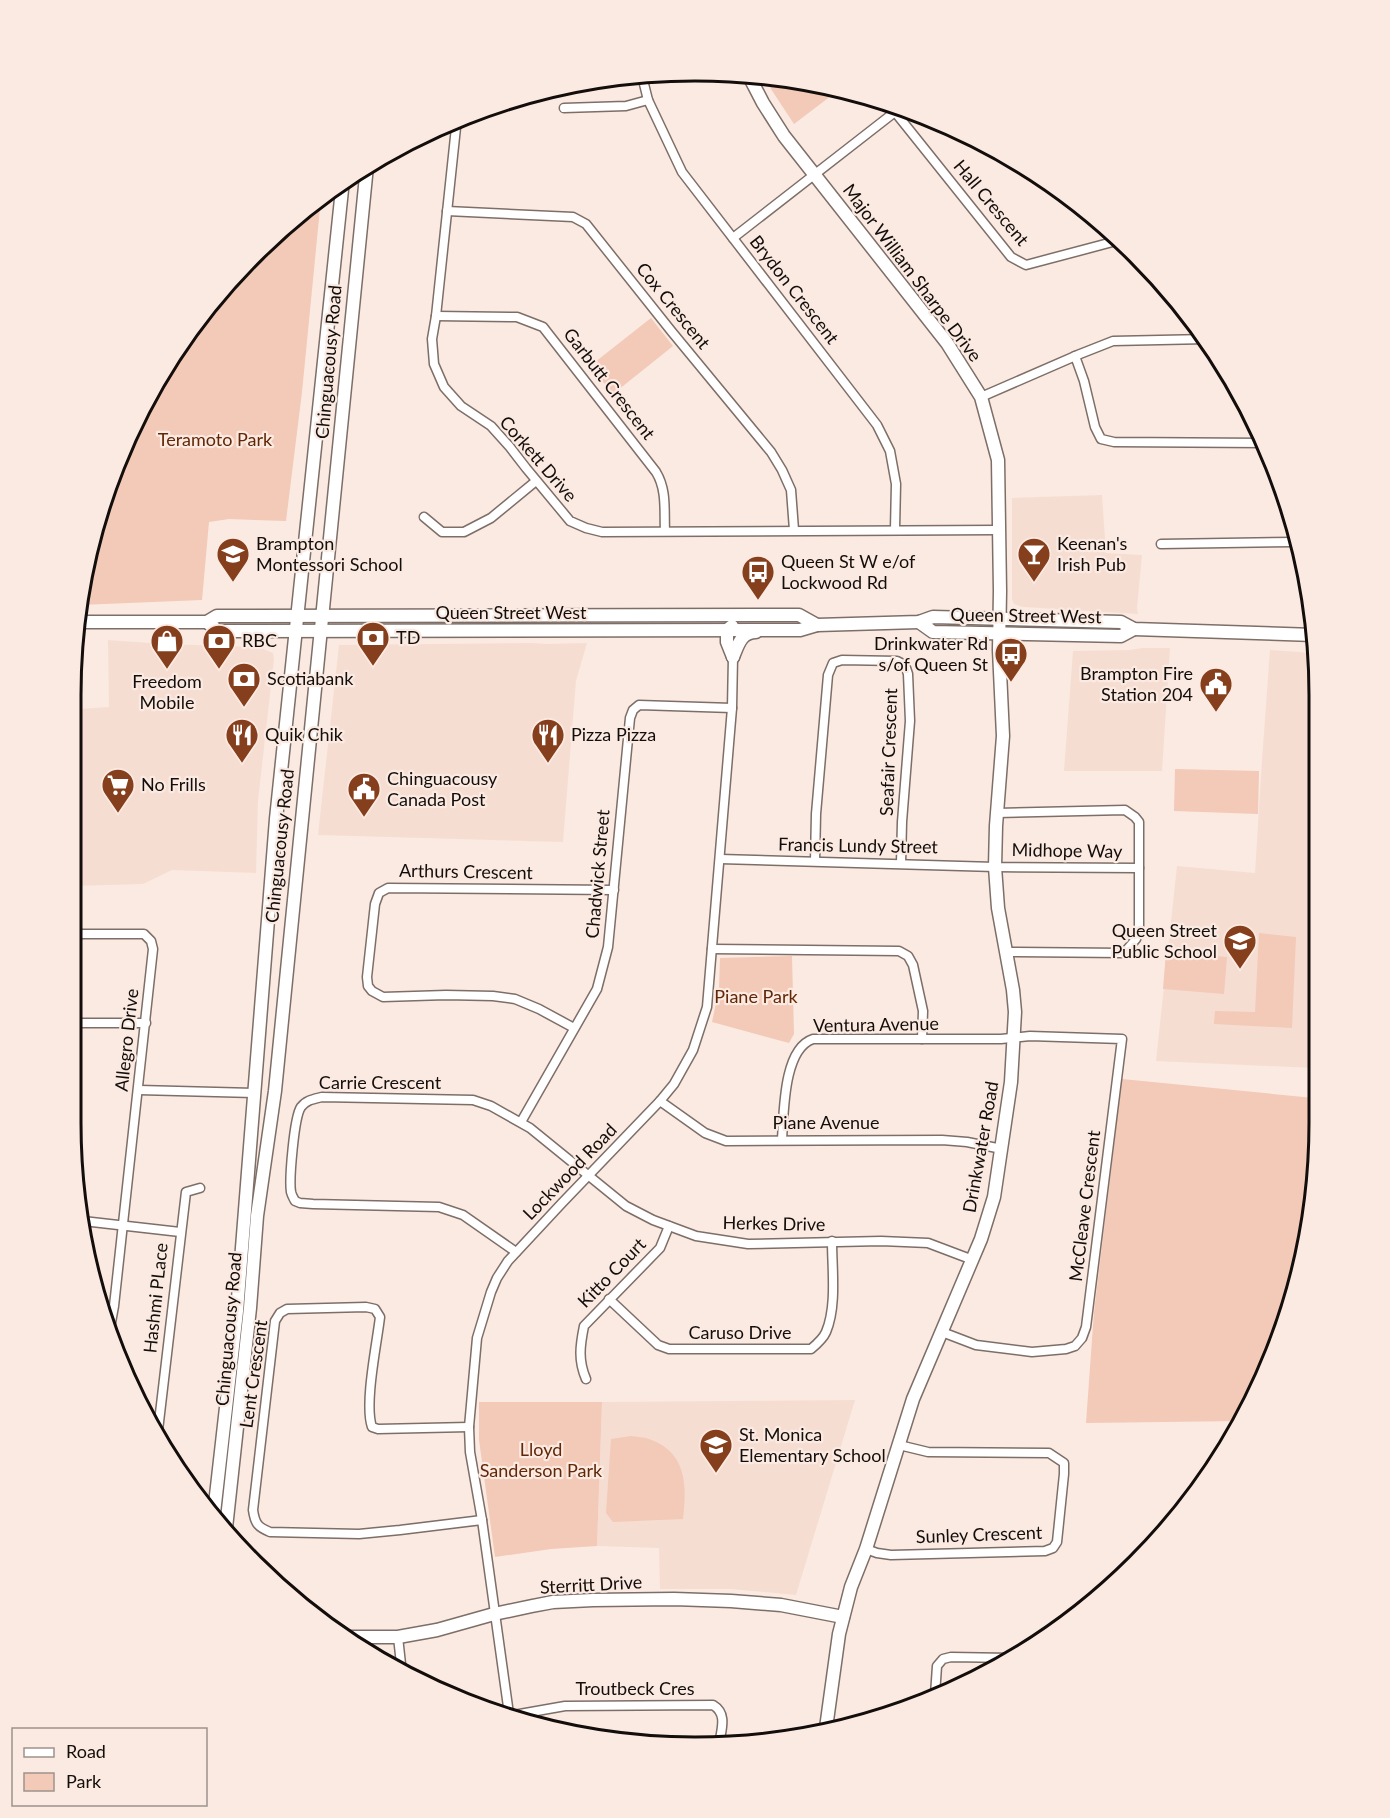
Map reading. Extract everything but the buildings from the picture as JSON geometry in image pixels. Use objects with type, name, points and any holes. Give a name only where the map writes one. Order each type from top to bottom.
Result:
[{"type":"main road","name":"Major William Sharpe Drive","points":[[753,84],[784,136],[947,343],[981,397],[998,460],[1000,619]]},
{"type":"main road","name":"Chinguacousy Road","points":[[227,1520],[250,1308],[257,1216],[275,1092],[366,177]]},
{"type":"main road","name":"Chinguacousy Road","points":[[215,1506],[237,1311],[276,819],[342,193]]},
{"type":"main road","points":[[560,615],[560,630]]},
{"type":"main road","name":"Queen Street West","points":[[85,622],[207,622],[217,616],[799,615],[817,625]]},
{"type":"main road","points":[[733,657],[727,642],[727,630],[737,620],[795,621],[799,615]]},
{"type":"main road","name":"Queen Street West","points":[[207,622],[218,631],[800,630],[817,625],[919,622],[933,617],[1121,622],[1134,629],[1306,635]]},
{"type":"main road","name":"Drinkwater Road","points":[[827,1722],[843,1617],[913,1399],[981,1239],[994,1197],[1002,1149],[1016,1025],[1015,1002],[998,908],[995,867],[1003,736],[1000,619]]},
{"type":"main road","name":"Queen Street West","points":[[919,622],[933,632],[1121,636],[1134,629]]},
{"type":"main road","points":[[733,657],[742,638],[749,632],[778,630]]},
{"type":"main road","name":"Sterritt Drive","points":[[359,1637],[398,1637],[553,1602],[592,1600],[674,1599],[752,1602],[843,1617]]},
{"type":"street","name":"Brydon Crescent","points":[[644,83],[648,100],[682,172],[877,425],[890,451],[896,484],[895,529]]},
{"type":"street","points":[[564,108],[626,105],[648,100]]},
{"type":"street","points":[[733,238],[893,114]]},
{"type":"street","name":"Hall Crescent","points":[[905,119],[1011,257],[1026,265],[1110,243]]},
{"type":"street","name":"Corkett Drive","points":[[456,130],[432,339],[434,364],[444,387],[461,406],[491,426],[570,521],[602,532],[998,530]]},
{"type":"street","name":"Cox Crescent","points":[[447,211],[573,217],[586,224],[771,452],[791,490],[794,530]]},
{"type":"street","name":"Garbutt Crescent","points":[[436,315],[517,317],[543,327],[663,483],[664,531]]},
{"type":"street","points":[[981,397],[1113,341],[1195,339]]},
{"type":"street","points":[[1075,356],[1084,381],[1095,427],[1101,439],[1114,442],[1255,443]]},
{"type":"street","points":[[424,517],[442,532],[464,532],[491,518],[536,481]]},
{"type":"street","points":[[1161,544],[1289,542]]},
{"type":"street","name":"Lockwood Road","points":[[508,1707],[482,1520],[470,1452],[469,1427],[477,1338],[485,1307],[497,1278],[516,1252],[660,1101],[674,1084],[693,1050],[707,1007],[732,708],[733,657]]},
{"type":"street","name":"Seafair Crescent","points":[[815,861],[816,814],[830,668],[833,663],[843,660],[897,661],[905,665],[908,674],[910,721],[901,863]]},
{"type":"street","name":"Chadwick Street","points":[[521,1122],[597,989],[608,947],[625,755],[633,710],[639,705],[732,708]]},
{"type":"street","points":[[997,813],[1125,810],[1139,822],[1139,930],[1136,939],[1124,953],[1005,952]]},
{"type":"street","name":"Francis Lundy Street","points":[[720,859],[995,867]]},
{"type":"street","name":"Midhope Way","points":[[995,867],[1139,868]]},
{"type":"street","name":"Arthurs Crescent","points":[[574,1028],[515,999],[446,995],[383,997],[372,991],[368,986],[367,977],[375,904],[379,893],[388,888],[614,890]]},
{"type":"street","name":"Allegro Drive","points":[[81,934],[138,933],[149,937],[153,949],[112,1315]]},
{"type":"street","points":[[712,949],[873,950],[904,953],[911,960],[916,977],[923,1011],[922,1039]]},
{"type":"street","points":[[81,1023],[146,1023]]},
{"type":"street","name":"McCleave Crescent","points":[[942,1332],[976,1345],[1032,1352],[1076,1346],[1086,1327],[1122,1039],[1030,1036],[1013,1038]]},
{"type":"street","name":"Ventura Avenue","points":[[782,1139],[785,1096],[791,1065],[802,1044],[813,1039],[1013,1038]]},
{"type":"street","points":[[139,1090],[254,1093]]},
{"type":"street","name":"Carrie Crescent","points":[[516,1252],[463,1215],[439,1207],[295,1201],[291,1192],[293,1148],[299,1110],[303,1104],[322,1097],[474,1100],[521,1122],[589,1177]]},
{"type":"street","name":"Piane Avenue","points":[[660,1101],[705,1134],[726,1141],[942,1140],[1002,1149]]},
{"type":"street","name":"Herkes Drive","points":[[589,1177],[626,1206],[696,1236],[748,1244],[832,1241],[927,1243],[973,1260]]},
{"type":"street","name":"Hashmi PLace","points":[[159,1422],[186,1192],[200,1188]]},
{"type":"street","points":[[89,1222],[123,1226]]},
{"type":"street","name":"Hashmi PLace","points":[[123,1226],[180,1232]]},
{"type":"street","name":"Kitto Court","points":[[586,1379],[580,1365],[584,1326],[660,1248],[669,1226]]},
{"type":"street","name":"Caruso Drive","points":[[609,1299],[658,1345],[669,1349],[811,1349],[826,1332],[832,1310],[832,1241]]},
{"type":"street","name":"Lent Crescent","points":[[469,1427],[378,1429],[372,1426],[369,1403],[380,1317],[377,1311],[366,1307],[287,1309],[280,1313],[275,1322],[253,1510],[255,1522],[259,1528],[270,1532],[359,1534],[482,1520]]},
{"type":"street","name":"Sunley Crescent","points":[[866,1549],[891,1555],[1046,1551],[1053,1548],[1057,1542],[1064,1474],[1064,1463],[1058,1457],[1040,1452],[928,1452],[899,1445]]},
{"type":"street","points":[[398,1637],[401,1662]]},
{"type":"street","points":[[936,1688],[937,1666],[943,1659],[951,1657],[997,1658]]},
{"type":"street","name":"Troutbeck Cres","points":[[526,1713],[565,1706],[710,1705],[720,1710],[723,1715],[720,1736]]},
{"type":"shaded area","points":[[1102,495],[1106,553],[1142,555],[1138,614],[1023,607],[1014,604],[1012,599],[1012,498]]},
{"type":"shaded area","points":[[108,640],[259,647],[273,653],[258,801],[256,873],[172,870],[143,884],[81,886],[81,709],[109,707]]},
{"type":"shaded area","points":[[587,643],[576,681],[563,842],[318,835],[339,645]]},
{"type":"shaded area","points":[[1170,648],[1162,771],[1064,771],[1073,651]]},
{"type":"shaded area","name":"Queen Street Public School","points":[[1270,650],[1308,653],[1309,1068],[1156,1061],[1177,866],[1255,873]]},
{"type":"shaded area","name":"St. Monica Elementary School","points":[[855,1400],[796,1595],[731,1589],[660,1589],[659,1548],[597,1546],[602,1402]]},
{"type":"green space","points":[[770,85],[830,96],[794,124]]},
{"type":"green space","name":"Teramoto Park","points":[[320,209],[302,392],[286,521],[229,519],[209,522],[202,600],[88,605],[102,536],[114,498],[144,423],[163,388],[184,354],[233,290],[290,233]]},
{"type":"green space","points":[[651,318],[673,346],[613,394],[590,366]]},
{"type":"green space","points":[[1175,769],[1259,771],[1258,814],[1174,811]]},
{"type":"green space","points":[[1259,933],[1296,937],[1292,1028],[1214,1024],[1215,1011],[1255,1012]]},
{"type":"green space","points":[[1166,952],[1227,957],[1224,994],[1163,989]]},
{"type":"green space","name":"Piane Park","points":[[792,956],[794,1034],[789,1043],[712,1022],[719,989],[720,958]]},
{"type":"green space","points":[[1122,1079],[1309,1098],[1308,1163],[1304,1203],[1288,1282],[1262,1358],[1232,1421],[1086,1423],[1094,1312]]},
{"type":"green space","name":"Lloyd Sanderson Park","points":[[479,1402],[602,1402],[597,1546],[551,1549],[495,1557],[479,1440]]},
{"type":"green space","points":[[631,1436],[647,1438],[662,1445],[678,1461],[685,1494],[683,1519],[613,1522],[606,1513],[611,1439]]},
{"type":"place","name":"Brampton Montessori School","points":[[233,583]]},
{"type":"place","name":"Keenan's Irish Pub","points":[[1034,583]]},
{"type":"place","name":"Queen St W e/of Lockwood Rd","points":[[758,601]]},
{"type":"place","name":"TD","points":[[373,667]]},
{"type":"place","name":"Freedom Mobile","points":[[167,670]]},
{"type":"place","name":"RBC","points":[[219,670]]},
{"type":"place","name":"Drinkwater Rd s/of Queen St","points":[[1011,683]]},
{"type":"place","name":"Scotiabank","points":[[244,708]]},
{"type":"place","name":"Brampton Fire Station 204","points":[[1216,713]]},
{"type":"place","name":"Quik Chik","points":[[242,764]]},
{"type":"place","name":"Pizza Pizza","points":[[548,764]]},
{"type":"place","name":"No Frills","points":[[118,814]]},
{"type":"place","name":"Chinguacousy Canada Post","points":[[364,818]]},
{"type":"place","name":"Queen Street Public School","points":[[1240,970]]},
{"type":"place","name":"St. Monica Elementary School","points":[[716,1474]]}]
